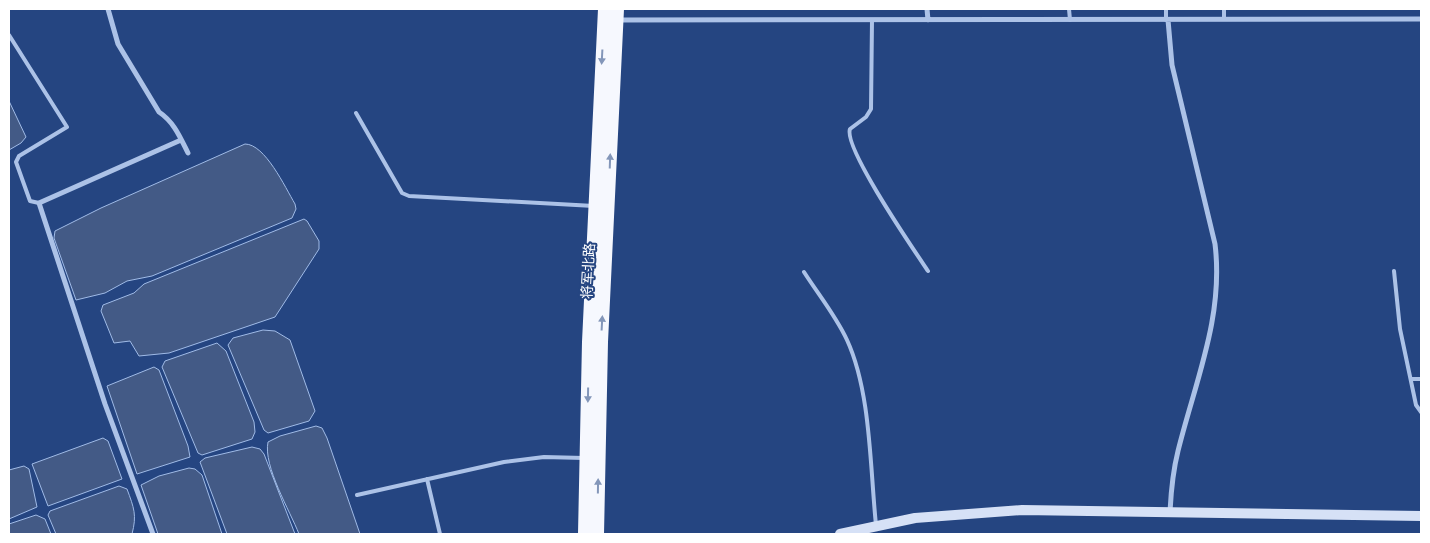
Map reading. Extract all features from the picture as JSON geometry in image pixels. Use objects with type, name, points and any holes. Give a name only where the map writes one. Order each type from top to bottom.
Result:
[{"type":"highway","name":"将军北路","points":[[585,534],[589,342],[605,9]]},
{"type":"highway","name":"将军北路","points":[[596,534],[601,342],[617,14]]},
{"type":"main road","points":[[840,534],[864,532],[876,525],[914,518],[994,511],[1421,516]]},
{"type":"street","points":[[108,9],[118,44],[159,112],[168,118],[188,153]]},
{"type":"street","points":[[927,9],[928,20]]},
{"type":"street","points":[[617,14],[872,20],[1421,19]]},
{"type":"street","points":[[1167,20],[1172,65],[1215,244],[1217,271],[1212,325],[1203,365],[1178,450],[1172,477],[1170,512]]},
{"type":"street","points":[[153,534],[102,395],[38,202],[181,140]]},
{"type":"lane","points":[[1069,9],[1070,20]]},
{"type":"lane","points":[[1166,9],[1167,20]]},
{"type":"lane","points":[[1224,9],[1224,20]]},
{"type":"lane","points":[[872,20],[871,109],[866,117],[850,128],[849,138],[875,189],[928,271]]},
{"type":"lane","points":[[9,36],[67,127],[19,156],[16,162],[30,201],[38,202]]},
{"type":"lane","points":[[356,113],[402,194],[409,196],[596,206]]},
{"type":"lane","points":[[1394,271],[1400,330],[1412,379],[1416,405],[1421,412]]},
{"type":"lane","points":[[804,272],[846,338],[861,382],[876,525]]},
{"type":"lane","points":[[1412,379],[1421,379]]},
{"type":"lane","points":[[357,495],[518,460],[586,458]]},
{"type":"lane","points":[[427,479],[440,534]]},
{"type":"water","points":[[9,101],[26,137],[21,143],[9,150]]},
{"type":"water","points":[[245,144],[260,151],[274,168],[295,204],[296,209],[292,218],[152,276],[127,281],[105,293],[76,300],[54,238],[55,231],[101,208]]},
{"type":"water","points":[[304,219],[319,241],[319,249],[275,317],[169,353],[139,356],[130,341],[114,343],[101,311],[103,305],[134,293],[144,284]]},
{"type":"water","points":[[263,330],[275,331],[290,340],[315,411],[309,421],[268,433],[264,430],[228,345],[233,338]]},
{"type":"water","points":[[217,343],[226,351],[254,422],[255,432],[252,439],[202,455],[198,453],[162,367],[165,361]]},
{"type":"water","points":[[154,367],[159,370],[188,446],[190,457],[137,474],[107,386]]},
{"type":"water","points":[[316,426],[322,428],[327,438],[360,534],[299,534],[273,476],[269,463],[268,442],[280,436]]},
{"type":"water","points":[[103,438],[108,441],[122,479],[48,506],[32,464]]},
{"type":"water","points":[[252,447],[260,449],[264,454],[295,534],[227,534],[200,462],[205,458]]},
{"type":"water","points":[[24,466],[29,469],[37,507],[9,519],[9,470]]},
{"type":"water","points":[[189,468],[195,469],[202,475],[222,534],[158,534],[141,485],[159,476]]},
{"type":"water","points":[[119,486],[127,489],[133,507],[134,522],[132,534],[56,534],[48,515],[50,511]]},
{"type":"water","points":[[36,515],[45,519],[51,534],[9,534],[9,524]]}]
